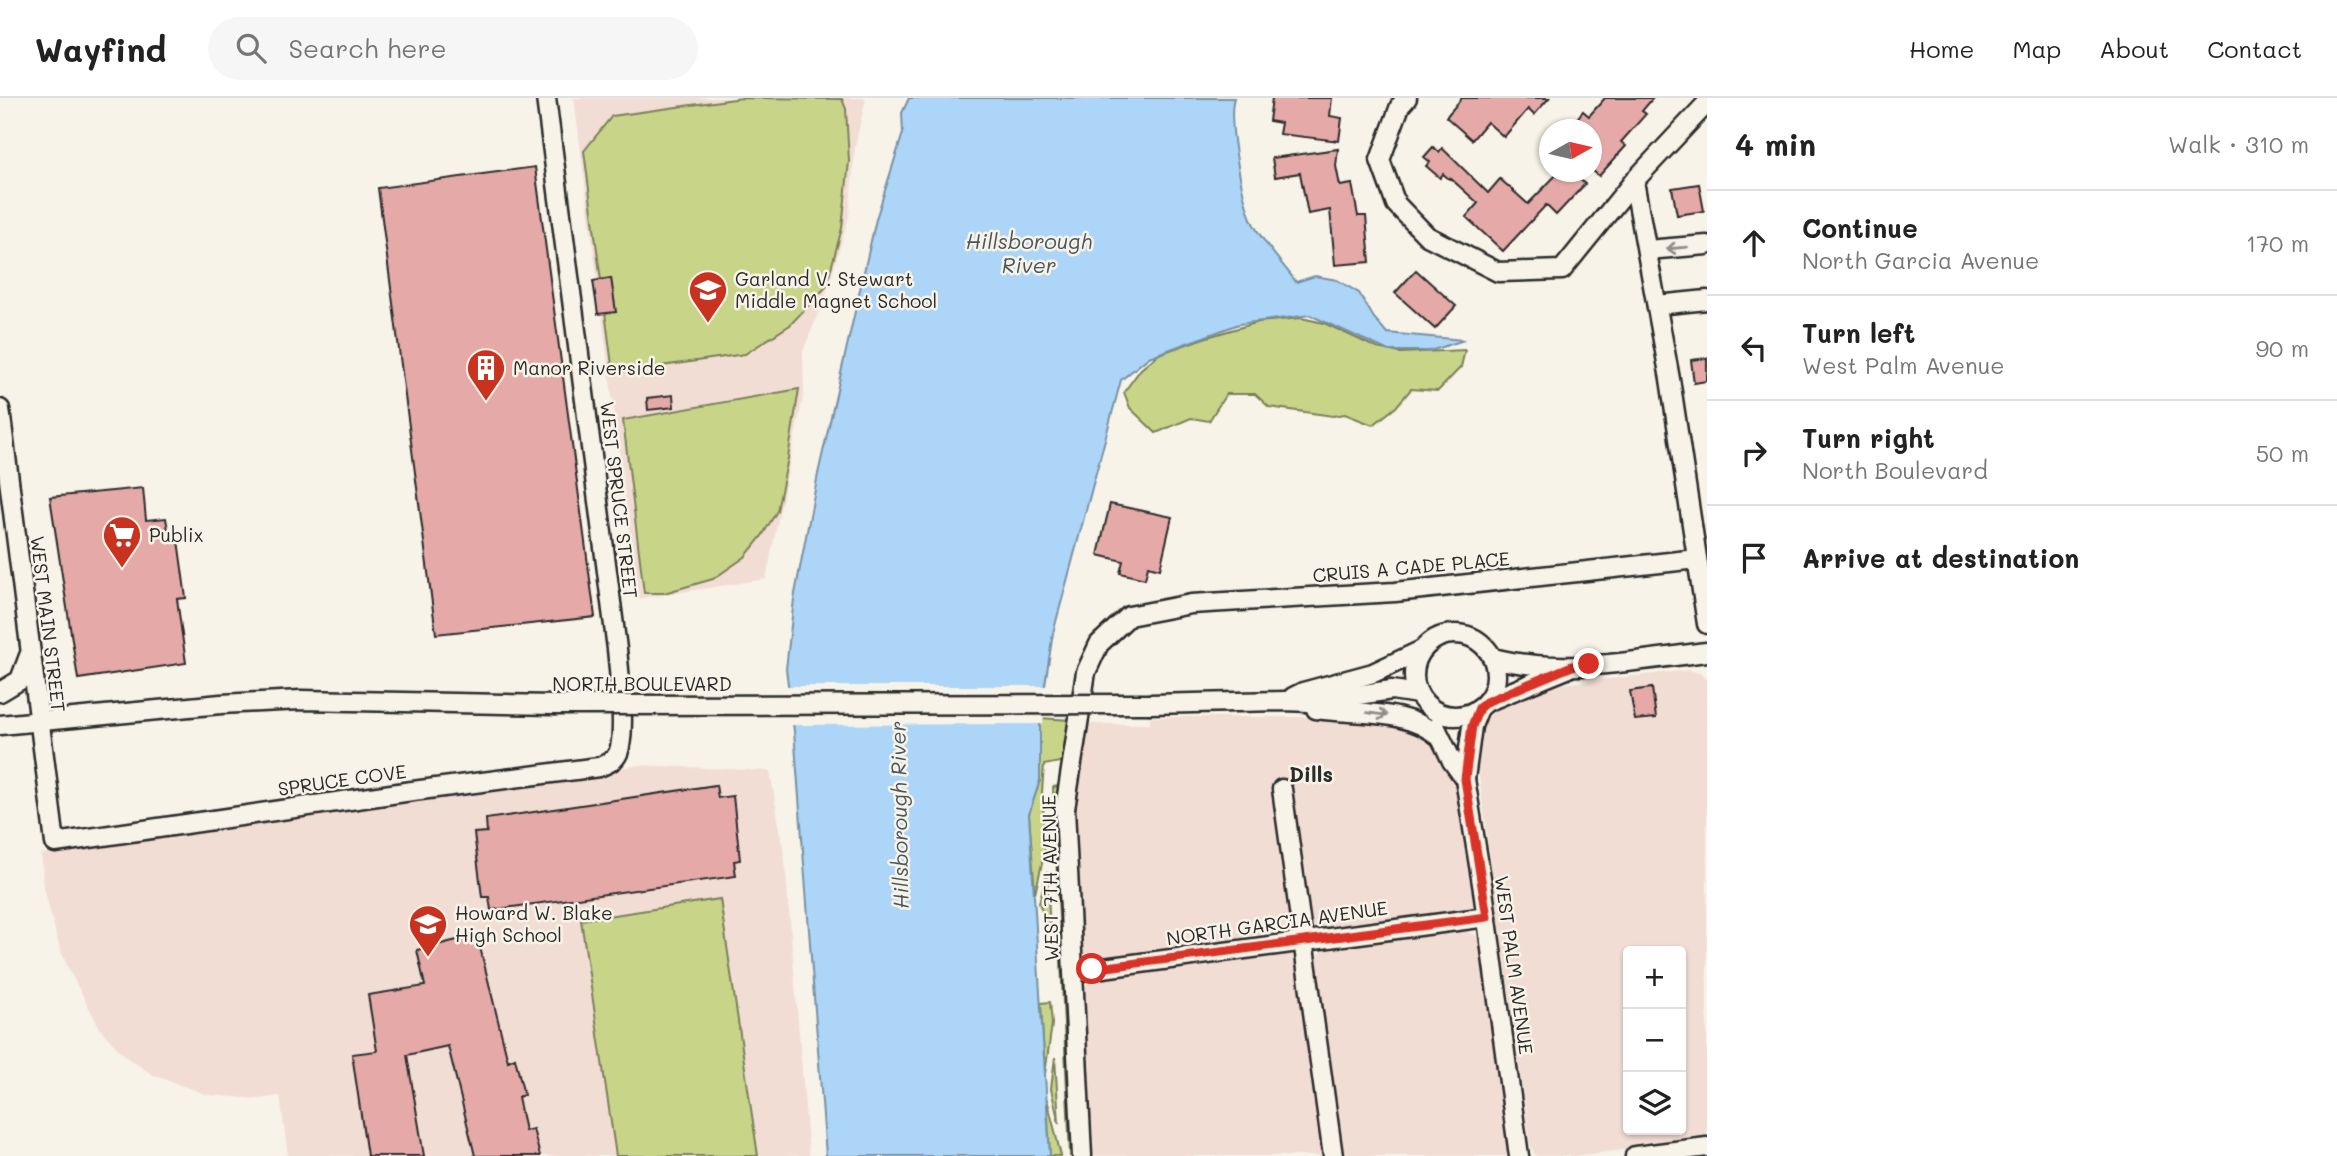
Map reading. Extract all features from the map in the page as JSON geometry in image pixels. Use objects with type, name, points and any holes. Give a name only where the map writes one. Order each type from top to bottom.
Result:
[{"type":"street","name":"WEST SPRUCE STREET","points":[[546,98],[617,649],[621,698],[620,742]]},
{"type":"street","points":[[1407,98],[1399,106],[1380,160],[1396,204],[1427,236],[1498,272],[1562,271],[1634,181],[1707,103]]},
{"type":"street","points":[[1634,181],[1657,304],[1707,624]]},
{"type":"street","points":[[1647,250],[1707,245]]},
{"type":"street","points":[[1657,304],[1707,300]]},
{"type":"street","name":"WEST MAIN STREET","points":[[0,409],[55,844]]},
{"type":"street","name":"CRUIS A CADE PLACE","points":[[1129,616],[1191,604],[1395,592],[1697,559]]},
{"type":"street","name":"WEST 7TH AVENUE","points":[[1082,1156],[1065,809],[1086,672],[1099,644],[1129,616]]},
{"type":"street","points":[[1483,705],[1491,694],[1496,676],[1493,658],[1476,639],[1465,634],[1452,633],[1440,636],[1420,651],[1413,672],[1422,699],[1434,711],[1446,716],[1459,716],[1572,666]]},
{"type":"street","points":[[0,692],[20,680],[31,649]]},
{"type":"street","name":"NORTH BOULEVARD","points":[[1285,701],[1303,692],[1373,673],[1420,651]]},
{"type":"street","points":[[1493,658],[1519,664],[1572,666],[1707,652]]},
{"type":"street","name":"NORTH BOULEVARD","points":[[0,726],[221,704],[301,699],[554,705],[1150,704],[1320,701],[1392,690],[1422,699]]},
{"type":"street","name":"WEST PALM AVENUE","points":[[1422,699],[1452,761],[1465,779]]},
{"type":"street","points":[[1285,701],[1314,708],[1374,713],[1408,720],[1428,727],[1440,737]]},
{"type":"street","name":"WEST PALM AVENUE","points":[[1483,705],[1472,726],[1465,779],[1487,917],[1519,1156]]},
{"type":"street","name":"SPRUCE COVE","points":[[55,844],[405,792],[598,767],[609,763],[618,754],[620,742]]},
{"type":"street","points":[[1282,789],[1334,1156]]},
{"type":"street","name":"NORTH GARCIA AVENUE","points":[[1073,972],[1487,917]]},
{"type":"street","points":[[1635,1156],[1707,1147]]},
{"type":"shaded area","name":"Garland V. Stewart Middle Magnet School","points":[[574,98],[866,98],[855,147],[849,217],[825,298],[803,351],[804,393],[766,579],[638,599]]},
{"type":"shaded area","points":[[1689,670],[1700,673],[1707,680],[1707,1139],[1576,1156],[1535,1155],[1530,1144],[1476,755],[1479,733],[1491,714],[1506,701],[1545,686]]},
{"type":"shaded area","points":[[1150,717],[1373,717],[1423,730],[1442,753],[1453,777],[1461,806],[1474,904],[1464,914],[1096,963],[1088,961],[1082,955],[1080,947],[1074,816],[1087,724],[1150,724]]},
{"type":"shaded area","name":"Howard W. Blake High School","points":[[640,765],[770,771],[785,860],[809,1156],[288,1156],[280,1096],[258,1099],[208,1095],[153,1075],[118,1049],[101,1030],[69,970],[59,946],[44,888],[41,854]]},
{"type":"shaded area","points":[[1459,929],[1476,935],[1482,948],[1511,1156],[1342,1156],[1315,965],[1318,954],[1324,949]]},
{"type":"shaded area","points":[[1291,954],[1298,964],[1324,1156],[1090,1156],[1081,995],[1085,986],[1100,978]]},
{"type":"green space","points":[[742,98],[842,99],[846,109],[849,161],[842,228],[826,287],[790,325],[745,354],[613,373],[584,151],[612,116]]},
{"type":"green space","points":[[1301,318],[1324,323],[1377,348],[1400,353],[1465,350],[1461,367],[1438,391],[1411,389],[1396,407],[1373,425],[1345,414],[1333,416],[1269,407],[1255,394],[1226,394],[1209,421],[1191,418],[1156,433],[1130,408],[1124,392],[1141,369],[1159,354],[1259,322]]},
{"type":"green space","points":[[799,389],[777,511],[762,536],[745,557],[713,579],[664,593],[644,593],[623,420]]},
{"type":"green space","points":[[1039,718],[1071,720],[1065,761],[1044,765],[1042,792],[1046,846],[1035,894],[1029,814],[1040,780]]},
{"type":"green space","points":[[1061,786],[1075,1156],[1070,1156],[1053,787]]},
{"type":"green space","points":[[1047,872],[1050,933],[1039,903]]},
{"type":"green space","points":[[720,899],[758,1156],[616,1156],[581,920]]},
{"type":"green space","points":[[1050,1002],[1052,1024],[1045,1074],[1041,1003]]},
{"type":"green space","points":[[1055,1057],[1059,1123],[1051,1089]]},
{"type":"green space","points":[[1047,1099],[1061,1156],[1050,1156]]},
{"type":"water","name":"Hillsborough River","points":[[909,98],[1234,98],[1234,142],[1250,215],[1263,240],[1296,282],[1315,276],[1337,280],[1359,293],[1387,333],[1464,340],[1430,351],[1389,351],[1310,315],[1239,324],[1149,357],[1121,380],[1053,633],[1040,717],[1040,780],[1029,814],[1050,1156],[826,1156],[794,731],[786,669],[794,599],[818,474],[876,219],[903,133],[902,113]]},
{"type":"pier","points":[[785,686],[1047,686],[1043,724],[790,725]]},
{"type":"building","points":[[1272,98],[1332,98],[1330,116],[1342,118],[1339,141],[1279,134],[1281,123],[1269,121]]},
{"type":"building","points":[[1462,98],[1549,98],[1534,115],[1528,109],[1504,137],[1487,122],[1472,140],[1446,117]]},
{"type":"building","points":[[1605,98],[1653,98],[1642,111],[1646,114],[1621,142],[1626,146],[1602,173],[1602,119],[1577,119],[1583,111],[1589,116]]},
{"type":"building","points":[[1433,147],[1439,152],[1442,148],[1488,193],[1500,179],[1528,204],[1549,182],[1585,184],[1556,215],[1546,205],[1503,251],[1466,217],[1478,203],[1450,178],[1443,174],[1440,178],[1426,166],[1430,162],[1424,157]]},
{"type":"building","points":[[1338,149],[1336,166],[1340,186],[1352,184],[1358,216],[1366,216],[1370,262],[1335,265],[1330,210],[1308,214],[1300,173],[1275,177],[1272,158]]},
{"type":"building","name":"Manor Riverside","points":[[535,167],[595,617],[436,634],[378,188]]},
{"type":"building","points":[[1699,184],[1704,211],[1677,215],[1672,188]]},
{"type":"building","points":[[1416,270],[1456,306],[1435,329],[1395,293]]},
{"type":"building","points":[[611,278],[616,312],[598,314],[593,281]]},
{"type":"building","points":[[1707,358],[1707,381],[1694,383],[1691,360]]},
{"type":"building","points":[[673,395],[674,407],[648,410],[647,398]]},
{"type":"building","name":"Publix","points":[[143,488],[146,520],[166,518],[170,541],[178,540],[186,598],[177,599],[186,663],[78,679],[50,497]]},
{"type":"building","points":[[1110,504],[1172,517],[1160,569],[1148,566],[1145,579],[1120,573],[1123,561],[1098,555]]},
{"type":"building","points":[[1652,688],[1656,718],[1635,720],[1630,691]]},
{"type":"building","points":[[716,785],[718,798],[733,796],[740,860],[734,861],[736,876],[491,910],[489,897],[482,897],[474,833],[487,832],[486,819]]},
{"type":"building","points":[[477,935],[508,1061],[515,1058],[524,1095],[518,1097],[525,1131],[533,1129],[540,1156],[475,1156],[448,1046],[407,1055],[424,1156],[367,1156],[352,1054],[377,1051],[368,995],[425,986],[417,950]]},
{"type":"place","name":"Garland V. Stewart Middle Magnet School","points":[[708,324]]},
{"type":"place","name":"Manor Riverside","points":[[486,402]]},
{"type":"place","name":"Publix","points":[[122,569]]},
{"type":"place","name":"Howard W. Blake High School","points":[[428,958]]},
{"type":"district","name":"Dills","points":[[1311,775]]},
{"type":"route","points":[[1092,969],[1487,917],[1465,779],[1472,726],[1479,708],[1486,702],[1572,666],[1589,664]]}]
